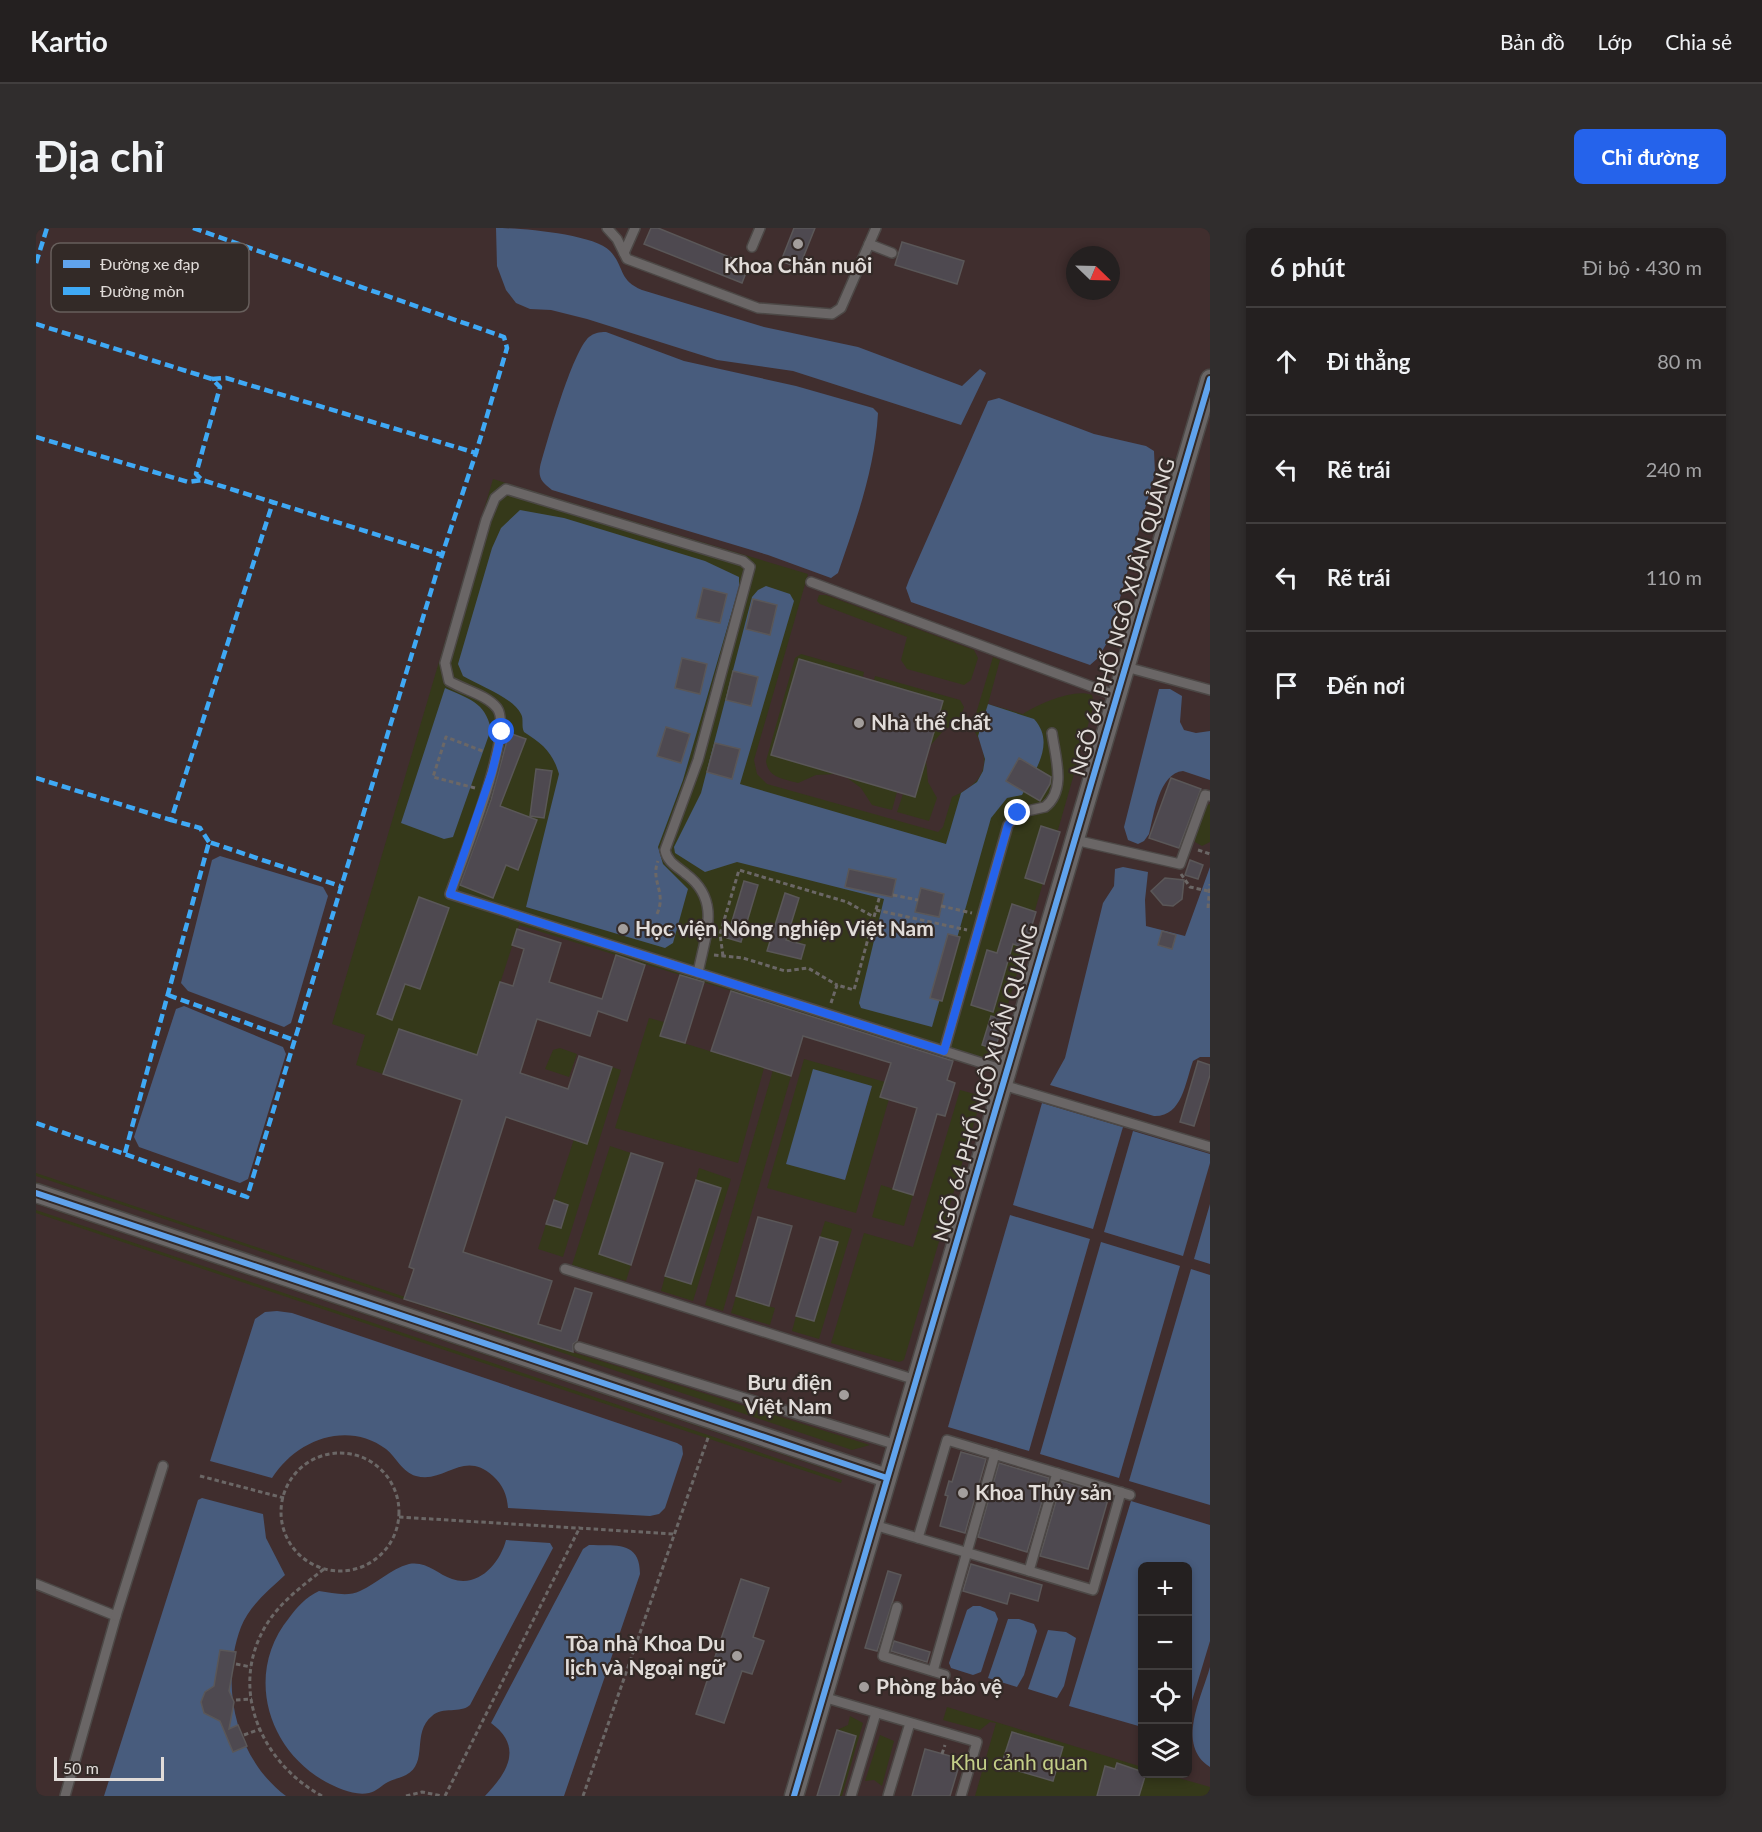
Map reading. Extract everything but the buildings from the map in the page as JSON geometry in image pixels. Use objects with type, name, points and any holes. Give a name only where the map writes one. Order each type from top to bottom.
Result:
[{"type":"street","name":"NGÕ 64 PHỐ NGÔ XUÂN QUẢNG","points":[[794,1796],[1210,379]]},
{"type":"street","points":[[36,1193],[887,1478]]},
{"type":"lane","points":[[607,228],[617,239],[627,259],[758,308],[832,314],[841,308],[876,228]]},
{"type":"lane","points":[[624,253],[635,228]]},
{"type":"lane","points":[[752,247],[760,228]]},
{"type":"lane","points":[[869,244],[892,253]]},
{"type":"lane","points":[[698,973],[709,912],[708,901],[696,882],[670,861],[665,850],[695,770],[750,567],[743,561],[518,490],[502,490],[495,498],[486,520],[445,663],[449,681],[496,706],[502,722],[497,757],[450,894],[698,973],[944,1051],[1005,1078],[1210,1147]]},
{"type":"lane","points":[[811,582],[1117,696]]},
{"type":"lane","points":[[1126,667],[1210,690]]},
{"type":"lane","points":[[944,1051],[1008,825],[1018,813],[1046,807],[1056,793],[1058,779],[1052,733]]},
{"type":"lane","points":[[1075,840],[1180,864],[1205,795],[1210,796]]},
{"type":"lane","points":[[565,1269],[916,1380]]},
{"type":"lane","points":[[579,1347],[897,1445]]},
{"type":"lane","points":[[874,1525],[1093,1590],[1125,1494],[946,1440],[918,1538]]},
{"type":"lane","points":[[933,1671],[995,1454]]},
{"type":"lane","points":[[65,1796],[116,1616],[163,1466]]},
{"type":"lane","points":[[1029,1571],[1057,1473]]},
{"type":"lane","points":[[36,1584],[116,1616]]},
{"type":"lane","points":[[897,1607],[883,1656],[945,1675]]},
{"type":"lane","points":[[823,1697],[977,1742],[961,1796]]},
{"type":"lane","points":[[851,1796],[876,1713]]},
{"type":"lane","points":[[888,1796],[910,1723]]},
{"type":"path","points":[[472,787],[433,777],[446,737],[485,752]]},
{"type":"path","points":[[1180,864],[1182,875],[1190,886],[1199,891],[1208,891]]},
{"type":"path","points":[[655,868],[662,903],[657,914]]},
{"type":"path","points":[[723,956],[720,934],[739,870],[847,902],[874,917]]},
{"type":"path","points":[[1208,908],[1210,884]]},
{"type":"path","points":[[701,954],[743,958],[785,971],[808,968],[837,985],[854,990],[880,895]]},
{"type":"path","points":[[893,895],[918,900]]},
{"type":"path","points":[[941,906],[972,913]]},
{"type":"path","points":[[876,910],[967,930]]},
{"type":"path","points":[[915,919],[916,912]]},
{"type":"path","points":[[936,924],[937,917]]},
{"type":"path","points":[[828,1014],[837,985]]},
{"type":"path","points":[[583,1796],[710,1433]]},
{"type":"path","points":[[350,1454],[372,1462],[388,1478],[398,1499],[399,1517],[390,1544],[375,1560],[354,1570],[324,1569],[300,1556],[287,1537],[282,1515],[284,1498],[290,1482],[306,1465],[327,1455],[350,1454]]},
{"type":"path","points":[[200,1476],[284,1498]]},
{"type":"path","points":[[399,1517],[674,1534]]},
{"type":"path","points":[[406,1796],[422,1792],[444,1796],[580,1527]]},
{"type":"path","points":[[322,1796],[291,1776],[279,1764],[260,1730],[252,1699],[252,1666],[257,1643],[272,1616],[289,1597],[324,1569]]},
{"type":"path","points":[[236,1664],[252,1666]]},
{"type":"path","points":[[236,1700],[252,1699]]},
{"type":"path","points":[[244,1735],[260,1730]]},
{"type":"path","points":[[942,1754],[946,1740]]},
{"type":"shaded area","name":"Học viện Nông nghiệp Việt Nam","points":[[36,228],[1210,228],[1210,1796],[36,1796]]},
{"type":"green space","points":[[493,479],[808,574],[754,760],[757,774],[767,784],[938,832],[943,827],[952,797],[973,784],[983,769],[983,750],[972,727],[993,657],[1000,660],[988,704],[1023,714],[1067,695],[1085,693],[1092,695],[1094,704],[989,1071],[519,925],[462,1100],[356,1065],[365,1035],[332,1024]]},
{"type":"green space","points":[[819,595],[826,595],[974,650],[978,658],[971,680],[964,685],[907,669],[901,660],[907,637],[820,604],[817,601]]},
{"type":"green space","points":[[801,654],[864,672],[863,677],[799,659],[771,755],[835,774],[816,775],[798,783],[773,774],[767,767],[766,761],[795,658]]},
{"type":"green space","points":[[875,676],[960,700],[964,707],[959,722],[944,730],[930,746],[943,701],[874,680]]},
{"type":"green space","points":[[926,760],[928,782],[937,798],[929,821],[897,812],[903,794],[915,797]]},
{"type":"green space","points":[[846,777],[897,792],[892,810],[872,805],[861,788]]},
{"type":"green space","points":[[1210,804],[1210,842],[1202,846],[1195,842],[1195,837],[1205,806]]},
{"type":"green space","points":[[649,1018],[664,1022],[661,1036],[764,1068],[738,1163],[615,1128]]},
{"type":"green space","points":[[560,1048],[577,1054],[569,1077],[545,1069],[553,1050]]},
{"type":"green space","points":[[804,1059],[885,1082],[881,1096],[889,1099],[856,1213],[767,1188]],"holes":[[[872,1086],[845,1180],[786,1163]]]},
{"type":"green space","points":[[612,1067],[621,1070],[563,1257],[538,1249],[546,1224],[561,1228],[568,1205],[554,1200],[574,1139],[587,1143]]},
{"type":"green space","points":[[773,1070],[791,1076],[723,1311],[705,1305]]},
{"type":"green space","points":[[960,1090],[982,1096],[904,1360],[899,1362],[831,1343],[864,1233],[913,1247]]},
{"type":"green space","points":[[610,1146],[631,1153],[599,1254],[631,1265],[626,1281],[572,1265]]},
{"type":"green space","points":[[699,1168],[731,1179],[693,1301],[661,1291],[665,1276],[691,1284],[721,1188],[696,1180]]},
{"type":"green space","points":[[36,1173],[405,1297],[405,1300],[36,1176]]},
{"type":"green space","points":[[36,1182],[328,1280],[391,1305],[36,1186]]},
{"type":"green space","points":[[881,1185],[913,1195],[904,1226],[872,1217]]},
{"type":"green space","points":[[36,1201],[844,1471],[844,1475],[36,1204]]},
{"type":"green space","points":[[36,1210],[842,1480],[841,1483],[36,1213]]},
{"type":"green space","points":[[825,1221],[852,1229],[819,1339],[792,1331],[796,1316],[814,1321],[838,1243],[820,1237]]},
{"type":"green space","points":[[736,1296],[775,1308],[770,1325],[731,1313]]},
{"type":"green space","points":[[409,1301],[870,1445],[852,1450]]},
{"type":"green space","name":"Khu cảnh quan","points":[[947,1707],[1138,1766],[1138,1778],[1179,1778],[1210,1787],[1210,1796],[975,1796],[996,1723],[990,1722],[980,1730],[943,1720]]},
{"type":"green space","points":[[850,1716],[863,1723],[842,1796],[839,1796],[856,1736],[837,1730],[848,1725]]},
{"type":"green space","points":[[880,1735],[894,1741],[882,1786],[874,1780],[865,1781]]},
{"type":"water","points":[[496,228],[538,231],[589,240],[610,251],[629,282],[642,290],[764,327],[858,347],[962,386],[980,369],[986,373],[961,425],[793,371],[717,360],[587,319],[551,310],[530,309],[516,303],[506,290],[497,266]]},
{"type":"water","points":[[606,332],[684,361],[796,386],[873,408],[878,413],[869,475],[838,573],[831,578],[768,555],[552,490],[544,483],[540,475],[540,467],[575,360],[589,337]]},
{"type":"water","points":[[999,398],[1094,434],[1146,446],[1154,451],[1155,473],[1108,641],[1098,658],[1090,665],[911,602],[906,588],[988,401]]},
{"type":"water","points":[[520,510],[564,518],[705,561],[739,577],[739,587],[683,780],[658,847],[663,864],[688,889],[673,943],[665,948],[526,907],[559,774],[554,760],[546,750],[524,732],[522,716],[517,708],[504,697],[463,676],[458,664],[492,548],[501,528]]},
{"type":"water","points":[[766,586],[790,594],[794,601],[740,784],[946,844],[961,793],[977,782],[983,771],[985,759],[978,736],[988,704],[1034,719],[1040,728],[1043,738],[1041,757],[1022,795],[1007,798],[991,818],[932,1027],[861,1008],[859,1003],[884,899],[737,862],[705,872],[675,853],[674,847],[701,793],[752,597]]},
{"type":"water","points":[[445,688],[480,707],[491,729],[453,837],[444,839],[401,823]]},
{"type":"water","points":[[1159,689],[1170,689],[1182,696],[1180,722],[1184,730],[1196,733],[1210,731],[1210,780],[1183,771],[1168,779],[1159,796],[1149,834],[1144,841],[1138,844],[1128,840],[1124,827]]},
{"type":"water","points":[[220,856],[323,887],[328,896],[291,1023],[284,1027],[188,991],[181,983],[212,860]]},
{"type":"water","points":[[1123,867],[1148,872],[1145,900],[1146,926],[1185,936],[1210,867],[1210,1057],[1200,1057],[1193,1061],[1177,1105],[1163,1115],[1154,1116],[1050,1085],[1065,1058],[1103,903],[1114,886],[1115,869]]},
{"type":"water","points":[[184,1006],[283,1047],[286,1054],[248,1179],[240,1183],[139,1147],[134,1137],[176,1009]]},
{"type":"water","points":[[813,1069],[872,1086],[845,1180],[786,1164]]},
{"type":"water","points":[[1042,1103],[1123,1127],[1093,1229],[1013,1205]]},
{"type":"water","points":[[1133,1131],[1210,1154],[1210,1163],[1183,1256],[1104,1232]]},
{"type":"water","points":[[1210,1204],[1210,1264],[1194,1259]]},
{"type":"water","points":[[1010,1215],[1090,1239],[1029,1451],[948,1427]]},
{"type":"water","points":[[1101,1242],[1180,1266],[1119,1478],[1040,1454]]},
{"type":"water","points":[[1191,1269],[1210,1275],[1210,1505],[1129,1481]]},
{"type":"water","points":[[265,1312],[292,1313],[677,1443],[682,1446],[683,1454],[665,1508],[659,1514],[650,1516],[508,1508],[502,1487],[493,1476],[482,1469],[463,1466],[436,1476],[416,1476],[403,1468],[386,1449],[371,1440],[355,1436],[339,1435],[308,1444],[294,1453],[272,1478],[210,1461],[255,1319]]},
{"type":"water","points":[[202,1498],[263,1514],[266,1538],[285,1575],[249,1612],[241,1627],[235,1649],[232,1696],[236,1719],[244,1742],[255,1762],[269,1780],[286,1796],[104,1796],[198,1500]]},
{"type":"water","points":[[1131,1501],[1210,1525],[1210,1641],[1192,1701],[1192,1562],[1138,1562],[1138,1726],[1069,1706]]},
{"type":"water","points":[[506,1540],[550,1543],[553,1548],[470,1705],[466,1708],[436,1713],[426,1723],[422,1731],[419,1756],[413,1770],[377,1790],[363,1794],[341,1789],[305,1768],[276,1730],[269,1708],[266,1685],[268,1662],[275,1639],[295,1610],[314,1593],[319,1591],[340,1594],[355,1593],[409,1564],[427,1566],[452,1579],[471,1580],[487,1572],[499,1557]]},
{"type":"water","points":[[589,1545],[617,1546],[631,1550],[639,1563],[640,1574],[564,1796],[485,1796],[500,1778],[509,1760],[507,1741],[491,1723],[583,1549]]},
{"type":"water","points":[[973,1606],[980,1606],[995,1612],[998,1619],[981,1672],[973,1675],[951,1668],[949,1663],[967,1610]]},
{"type":"water","points":[[1008,1619],[1019,1619],[1034,1624],[1037,1631],[1024,1675],[1017,1687],[988,1678]]},
{"type":"water","points":[[1048,1630],[1066,1632],[1076,1638],[1064,1686],[1057,1698],[1028,1689]]},
{"type":"water","points":[[1210,1667],[1210,1767],[1200,1758],[1194,1747],[1193,1734],[1197,1707]]},
{"type":"marked path","points":[[36,263],[47,228]]},
{"type":"marked path","points":[[193,228],[236,243]]},
{"type":"marked path","points":[[249,248],[504,337],[507,348],[476,453]]},
{"type":"marked path","points":[[36,324],[212,379],[220,387],[196,474],[202,480],[442,555],[247,1197],[36,1123]]},
{"type":"marked path","points":[[212,379],[226,378],[476,453],[442,555]]},
{"type":"marked path","points":[[36,437],[188,482],[202,480]]},
{"type":"marked path","points":[[209,842],[200,828],[171,820],[273,502]]},
{"type":"marked path","points":[[36,778],[171,820]]},
{"type":"marked path","points":[[125,1153],[209,842],[340,886]]},
{"type":"marked path","points":[[168,995],[294,1040]]},
{"type":"cycle path","points":[[794,1796],[1210,379]]},
{"type":"cycle path","points":[[36,1193],[887,1478]]},
{"type":"place","name":"Khoa Chăn nuôi","points":[[798,244]]},
{"type":"place","name":"Nhà thể chất","points":[[859,723]]},
{"type":"place","name":"Học viện Nông nghiệp Việt Nam","points":[[623,929]]},
{"type":"place","name":"Bưu điện Việt Nam","points":[[844,1395]]},
{"type":"place","name":"Khoa Thủy sản","points":[[963,1493]]},
{"type":"place","name":"Tòa nhà Khoa Du lịch và Ngoại ngữ","points":[[737,1656]]},
{"type":"place","name":"Phòng bảo vệ","points":[[864,1687]]},
{"type":"route","points":[[502,732],[492,772],[450,894],[944,1051],[1008,825],[1018,813]]}]
